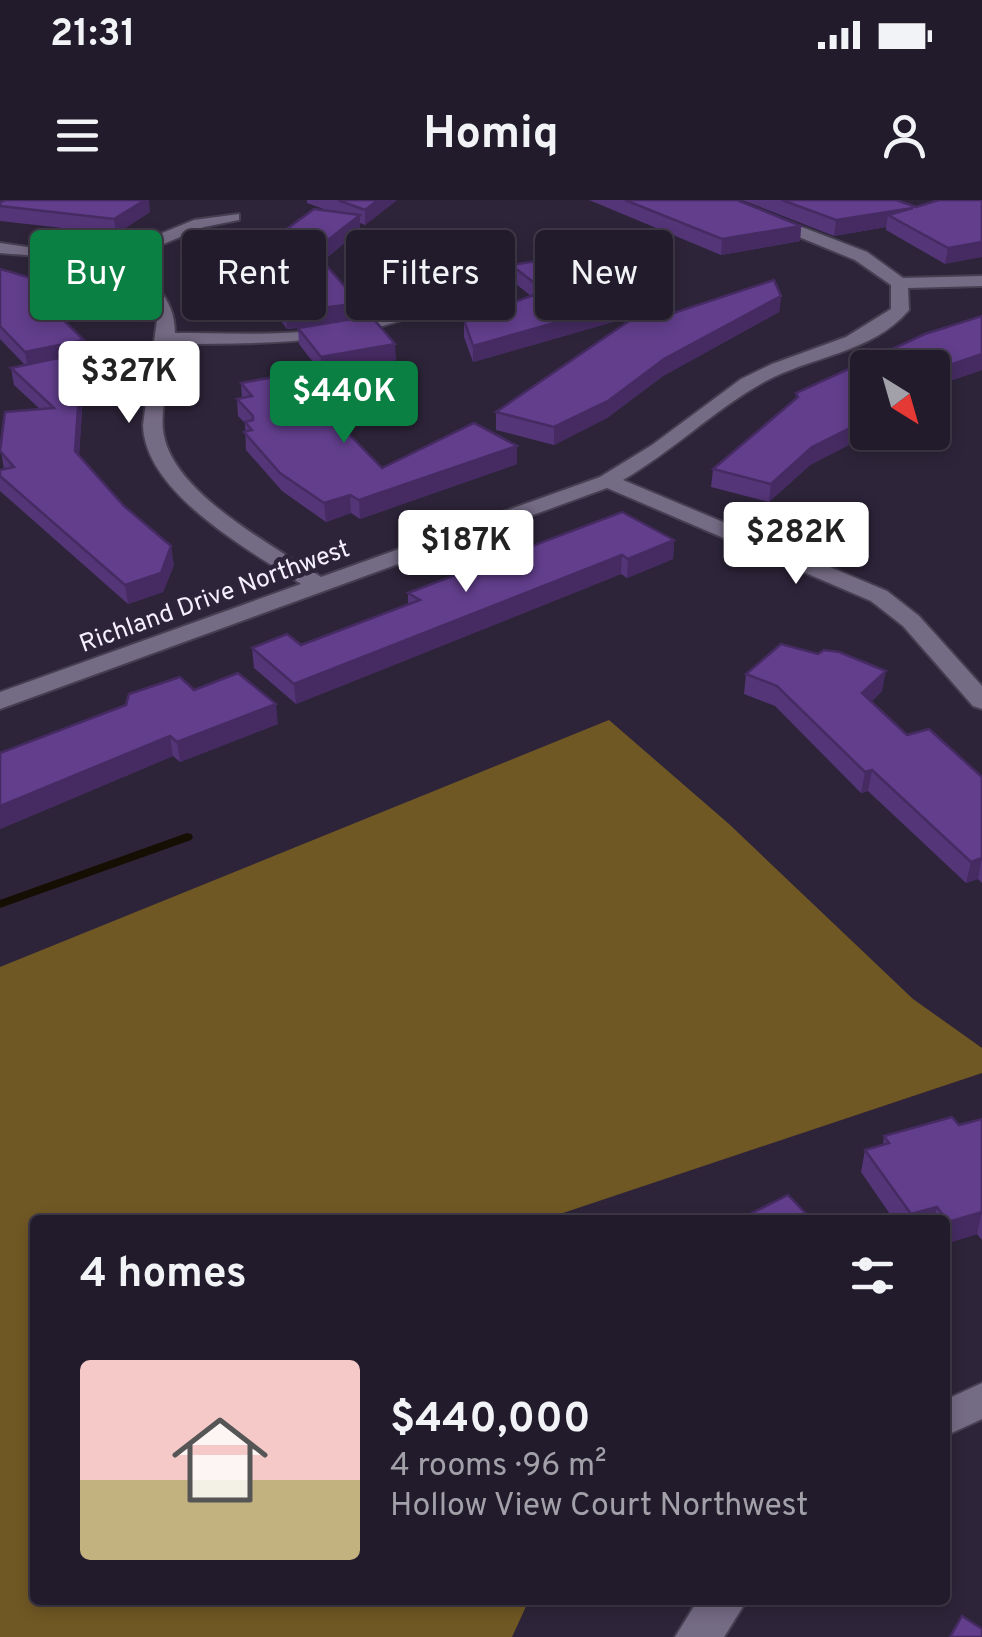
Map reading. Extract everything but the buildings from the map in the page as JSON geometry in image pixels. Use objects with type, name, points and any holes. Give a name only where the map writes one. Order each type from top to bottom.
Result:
[{"type":"street","points":[[717,200],[861,256],[899,283],[982,281]]},
{"type":"street","points":[[162,238],[200,223],[233,217]]},
{"type":"street","points":[[0,248],[30,252]]},
{"type":"street","name":"Richland Drive Northwest","points":[[0,701],[606,480],[664,446],[758,377],[868,334],[888,322],[900,310],[899,283]]},
{"type":"street","points":[[162,304],[166,339],[153,437],[172,476],[212,512],[320,586]]},
{"type":"street","points":[[166,339],[318,334],[393,320]]},
{"type":"street","points":[[606,480],[879,596],[911,621],[982,701]]},
{"type":"street","points":[[950,1417],[982,1400]]},
{"type":"street","points":[[697,1637],[721,1605]]},
{"type":"shaded area","points":[[609,720],[729,824],[913,999],[982,1048],[982,1073],[557,1215],[30,1215],[30,1605],[527,1605],[512,1637],[0,1637],[0,967]]},
{"type":"waterway","points":[[0,904],[187,837]]}]
